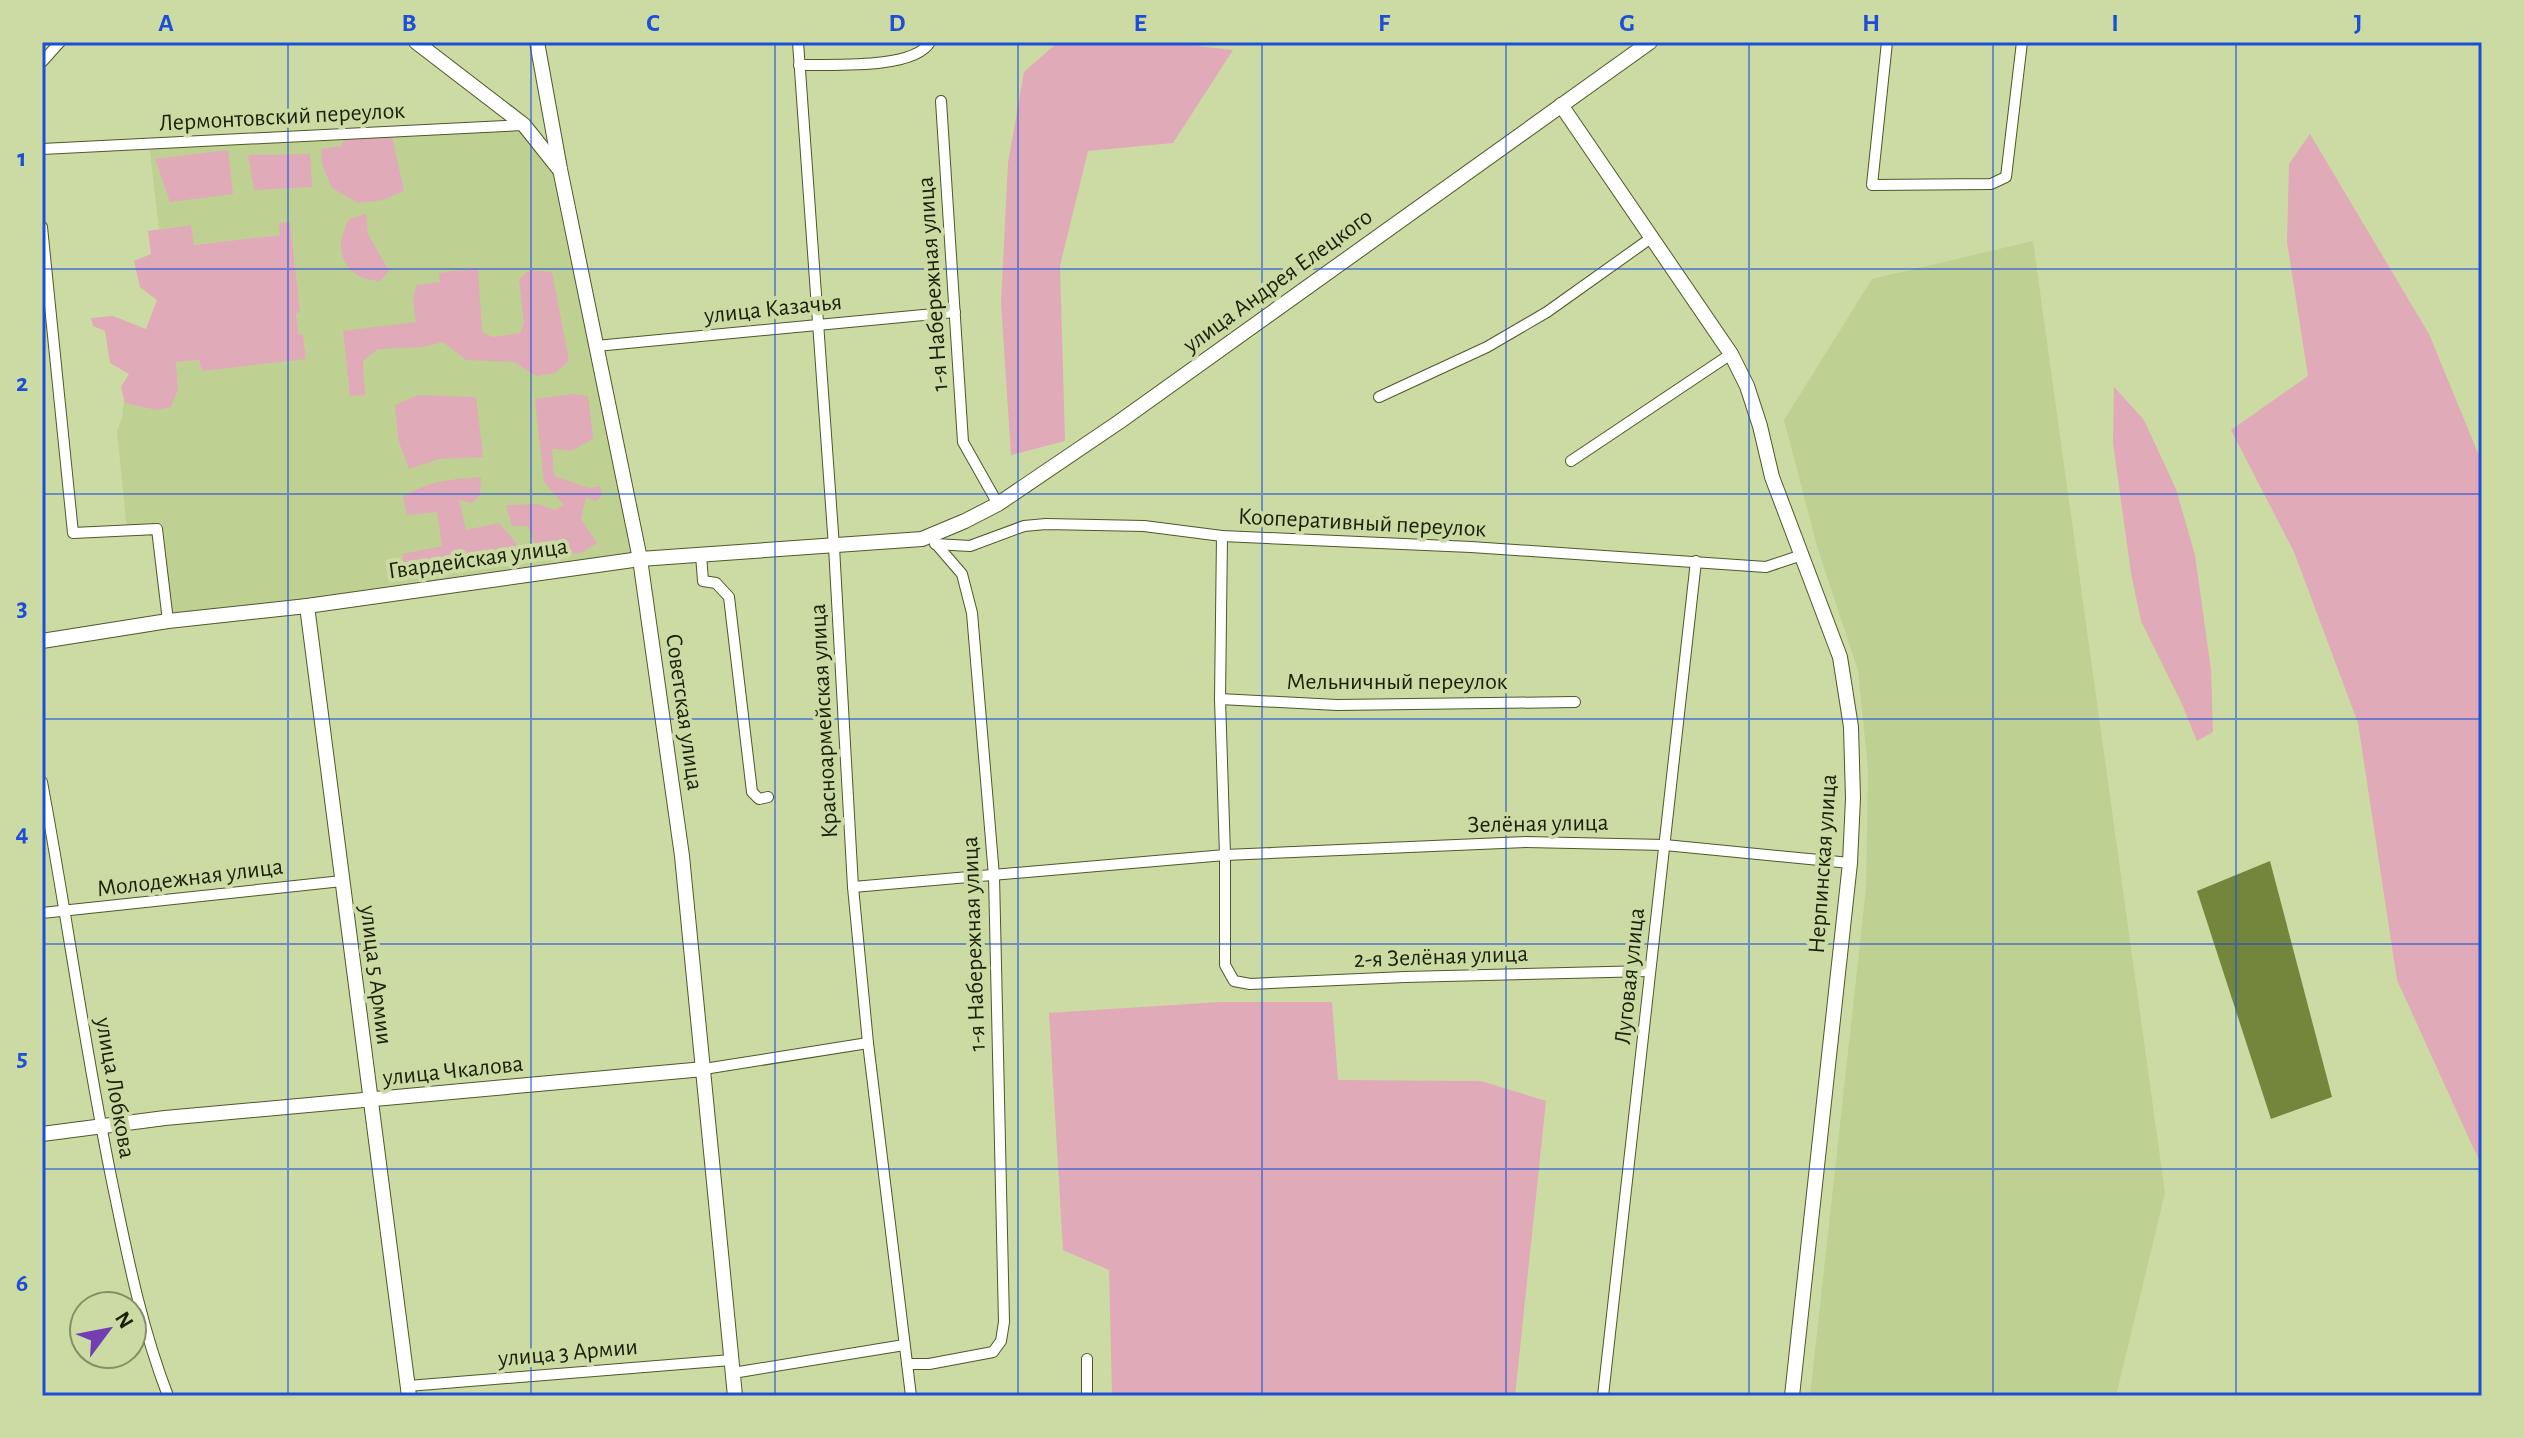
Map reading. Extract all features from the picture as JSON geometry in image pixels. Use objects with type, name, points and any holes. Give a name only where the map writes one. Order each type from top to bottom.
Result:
[{"type":"main road","points":[[416,42],[524,125],[560,169]]},
{"type":"main road","name":"Советская улица","points":[[537,42],[640,559],[682,856],[735,1396]]},
{"type":"main road","name":"улица Андрея Елецкого","points":[[922,539],[998,504],[1119,422],[1650,42]]},
{"type":"main road","name":"Нерпинская улица","points":[[1561,105],[1731,354],[1747,386],[1772,477],[1828,621],[1842,671],[1851,727],[1853,798],[1850,863],[1792,1396]]},
{"type":"main road","name":"Гвардейская улица","points":[[42,641],[168,621],[307,606],[640,559],[922,539]]},
{"type":"main road","name":"улица 5 Армии","points":[[307,606],[408,1391]]},
{"type":"main road","name":"улица Чкалова","points":[[42,1134],[165,1118],[704,1069]]},
{"type":"street","points":[[42,62],[60,42]]},
{"type":"street","name":"Красноармейская улица","points":[[798,42],[834,547],[853,887],[868,1043],[911,1396]]},
{"type":"street","points":[[799,65],[897,61],[927,47],[930,42]]},
{"type":"street","points":[[1887,42],[1872,185],[1991,184],[2006,177],[2022,42]]},
{"type":"street","name":"1-я Набережная улица","points":[[941,101],[963,442],[998,504]]},
{"type":"street","name":"Лермонтовский переулок","points":[[42,149],[524,125]]},
{"type":"street","points":[[42,227],[73,533],[157,529],[168,621]]},
{"type":"street","points":[[1379,397],[1487,347],[1523,326],[1651,238]]},
{"type":"street","name":"улица Казачья","points":[[596,346],[955,312]]},
{"type":"street","points":[[1571,461],[1731,354]]},
{"type":"street","name":"Кооперативный переулок","points":[[922,539],[937,545],[970,546],[1024,526],[1046,524],[1144,526],[1222,536],[1471,547],[1766,567],[1802,555]]},
{"type":"street","points":[[1222,536],[1220,699],[1225,855]]},
{"type":"street","name":"1-я Набережная улица","points":[[907,1364],[929,1364],[993,1352],[1001,1341],[1004,1322],[994,876],[972,613],[962,574],[937,545]]},
{"type":"street","points":[[701,555],[703,581],[716,583],[729,597],[752,792],[759,799],[768,797]]},
{"type":"street","name":"Луговая улица","points":[[1603,1396],[1696,561]]},
{"type":"street","name":"Мельничный переулок","points":[[1220,699],[1337,705],[1575,702]]},
{"type":"street","name":"улица Лобкова","points":[[42,782],[100,1127],[137,1303],[168,1396]]},
{"type":"street","name":"Зелёная улица","points":[[853,887],[1225,855],[1517,843],[1665,845],[1850,863]]},
{"type":"street","name":"2-я Зелёная улица","points":[[1225,855],[1225,965],[1234,981],[1250,984],[1650,971]]},
{"type":"street","name":"Молодежная улица","points":[[42,913],[342,881]]},
{"type":"street","name":"улица Чкалова","points":[[704,1069],[868,1043]]},
{"type":"street","name":"улица 3 Армии","points":[[408,1391],[732,1366],[904,1345]]},
{"type":"street","points":[[1087,1359],[1087,1396]]},
{"type":"shaded area","points":[[1058,42],[1162,42],[1233,50],[1173,143],[1088,151],[1060,266],[1065,441],[1011,455],[1001,303],[1008,163],[1024,72]]},
{"type":"shaded area","points":[[524,125],[560,169],[640,559],[168,621],[157,529],[127,530],[117,431],[124,400],[178,389],[176,362],[199,360],[202,371],[306,358],[296,312],[300,311],[289,222],[280,235],[193,245],[191,225],[159,229],[149,143]]},
{"type":"shaded area","points":[[391,132],[404,191],[383,200],[358,203],[332,188],[322,164],[321,149],[341,146],[347,134]]},
{"type":"shaded area","points":[[2310,134],[2429,334],[2482,463],[2482,1167],[2397,980],[2358,723],[2294,552],[2231,430],[2308,376],[2287,242],[2289,164]]},
{"type":"shaded area","points":[[228,150],[233,194],[170,202],[155,159]]},
{"type":"shaded area","points":[[310,154],[312,187],[254,190],[248,155]]},
{"type":"shaded area","points":[[366,214],[368,234],[389,271],[380,281],[353,272],[342,253],[341,239],[349,219]]},
{"type":"shaded area","points":[[290,222],[300,312],[296,313],[306,359],[202,371],[199,360],[176,362],[178,389],[171,407],[156,410],[125,403],[121,387],[129,374],[110,363],[105,331],[93,326],[91,318],[113,316],[146,329],[157,300],[140,287],[134,261],[151,254],[148,231],[191,225],[194,245],[280,235],[279,223]]},
{"type":"shaded area","points":[[2033,241],[2165,1193],[2116,1396],[1810,1396],[1866,889],[1868,770],[1858,671],[1817,546],[1784,420],[1872,279]]},
{"type":"shaded area","points":[[478,268],[482,332],[493,337],[520,333],[524,323],[519,279],[529,270],[552,272],[569,361],[555,373],[536,376],[514,362],[466,360],[443,342],[423,347],[378,349],[363,361],[365,395],[350,396],[343,331],[416,322],[413,302],[416,285],[440,282],[439,273]]},
{"type":"shaded area","points":[[2114,387],[2144,420],[2176,489],[2195,555],[2211,670],[2213,732],[2197,741],[2141,621],[2131,573],[2113,443]]},
{"type":"shaded area","points":[[573,394],[588,396],[593,439],[571,451],[552,449],[554,476],[589,488],[600,486],[602,496],[595,501],[586,497],[581,519],[597,543],[581,553],[540,556],[528,526],[512,526],[506,505],[538,504],[555,510],[564,505],[544,482],[535,399]]},
{"type":"shaded area","points":[[418,395],[476,397],[483,457],[439,459],[409,469],[398,439],[395,405]]},
{"type":"shaded area","points":[[481,477],[480,495],[472,503],[459,500],[466,530],[499,523],[517,544],[515,555],[405,572],[402,554],[442,546],[437,512],[407,515],[403,497],[430,484]]},
{"type":"shaded area","points":[[2270,861],[2332,1097],[2271,1119],[2197,891]]},
{"type":"shaded area","points":[[1220,1002],[1332,1002],[1338,1080],[1481,1081],[1546,1101],[1515,1396],[1112,1396],[1109,1270],[1063,1250],[1049,1013]]}]
